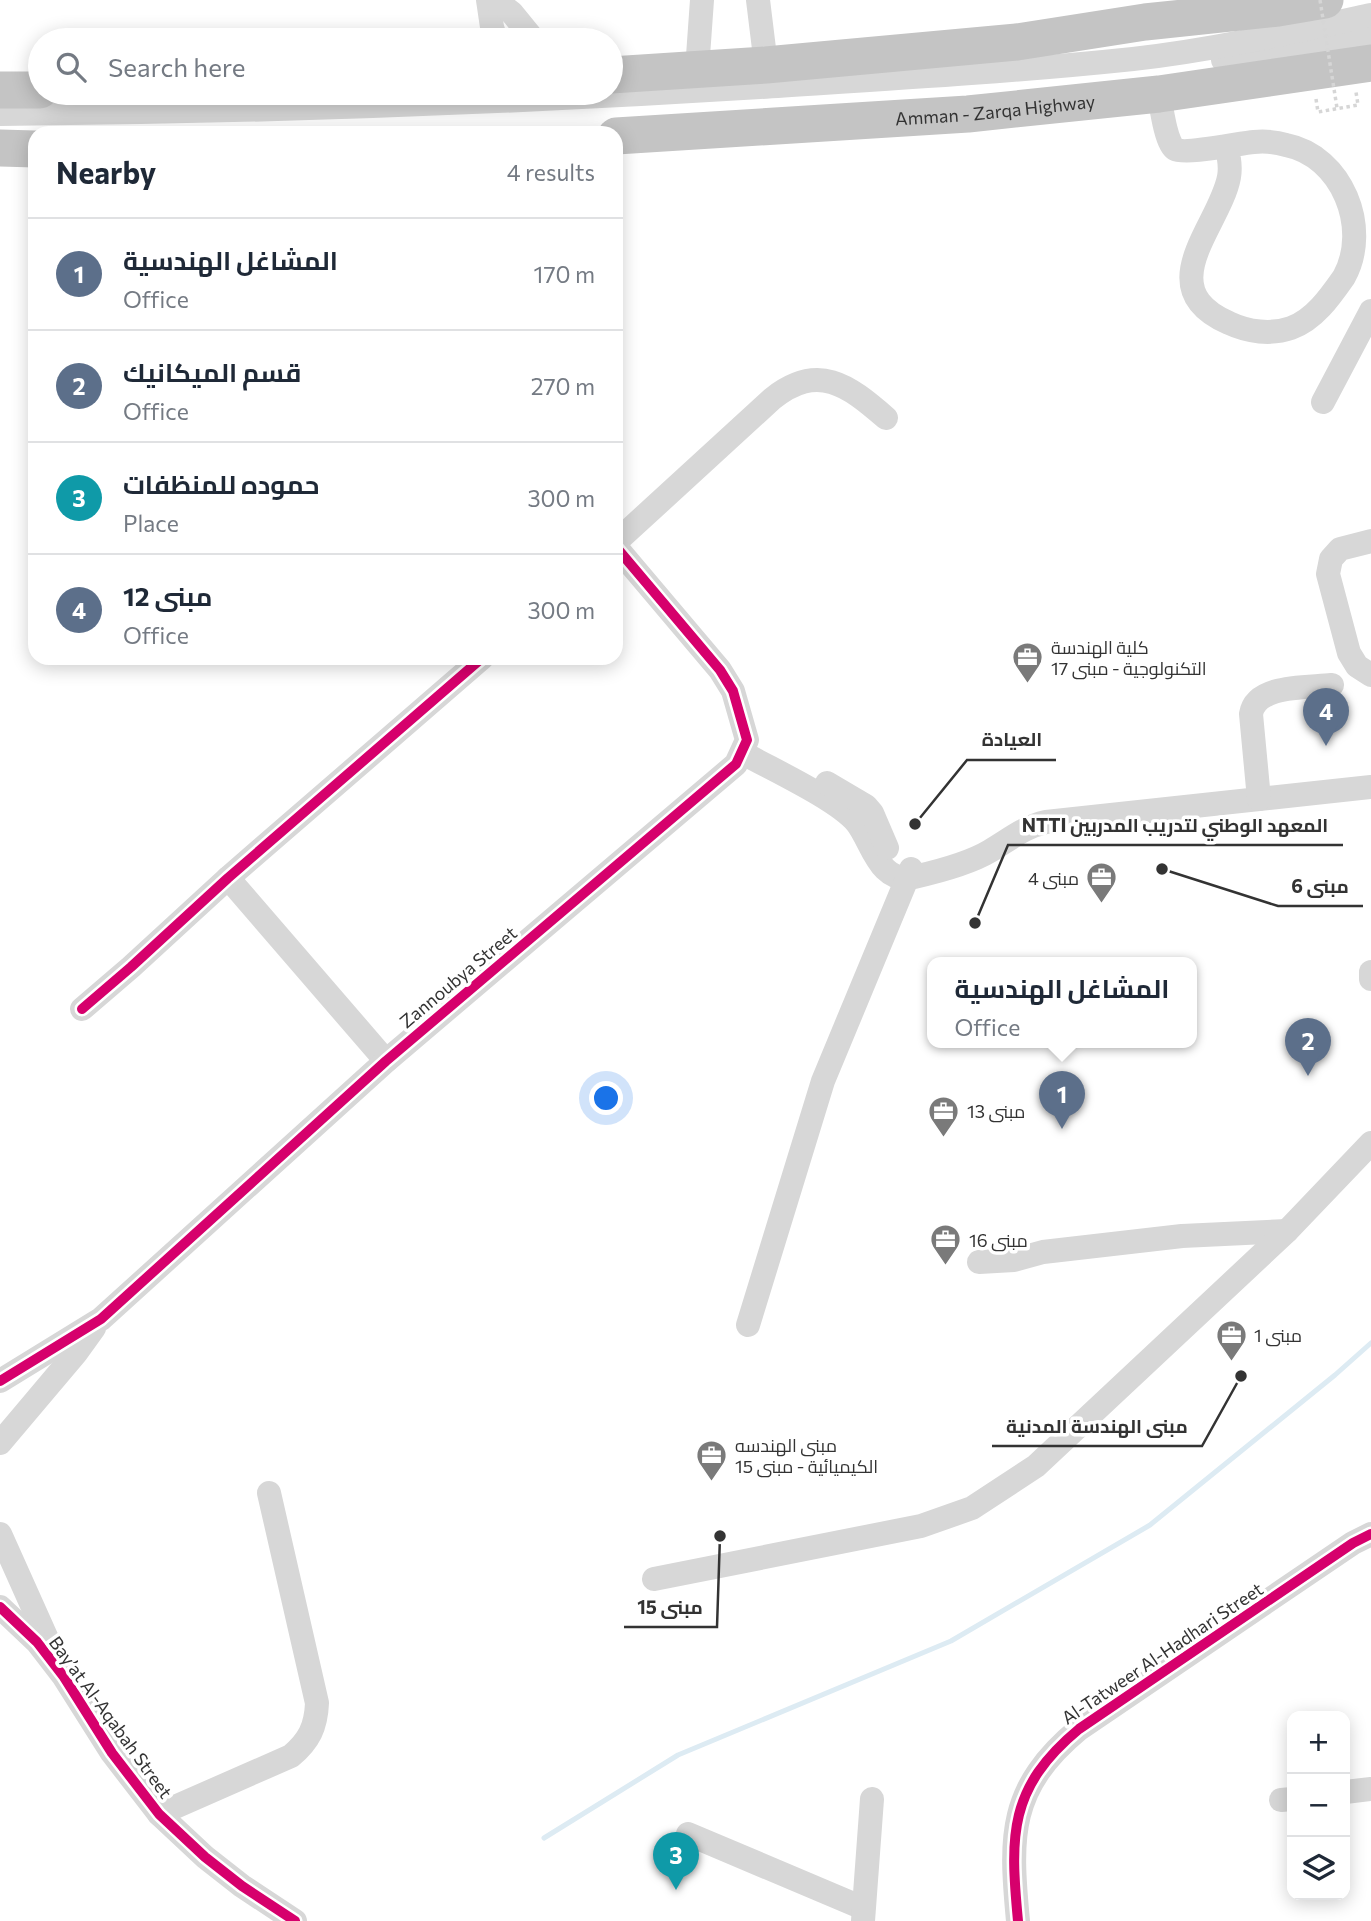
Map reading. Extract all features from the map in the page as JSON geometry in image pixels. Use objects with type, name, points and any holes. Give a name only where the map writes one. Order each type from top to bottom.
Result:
[{"type":"highway","points":[[623,74],[766,65],[1017,42],[1322,0]]},
{"type":"highway","name":"Amman - Zarqa Highway","points":[[623,136],[968,114],[1159,94],[1371,63]]},
{"type":"highway","points":[[0,90],[28,90]]},
{"type":"highway","points":[[0,149],[28,149]]},
{"type":"street","points":[[488,0],[494,28]]},
{"type":"street","points":[[495,0],[512,13],[524,28]]},
{"type":"street","points":[[697,70],[702,0]]},
{"type":"street","points":[[758,0],[766,65]]},
{"type":"street","points":[[623,95],[1135,59],[1231,44],[1371,15]]},
{"type":"street","points":[[0,122],[354,117],[597,107],[1135,69],[1285,53],[1371,37]]},
{"type":"street","points":[[1159,94],[1170,143],[1176,149],[1184,151],[1226,146],[1272,142],[1288,145],[1318,157],[1329,165],[1345,185],[1364,241],[1347,274],[1320,308],[1298,325],[1277,332],[1232,325],[1207,310],[1196,293],[1192,264],[1227,186],[1230,166],[1226,146]]},
{"type":"street","points":[[0,114],[429,105]]},
{"type":"street","points":[[1323,402],[1371,311]]},
{"type":"street","points":[[623,536],[772,399],[797,383],[811,380],[841,384],[854,391],[886,418]]},
{"type":"street","points":[[1371,541],[1340,549],[1331,559],[1328,574],[1349,653],[1357,666],[1371,676]]},
{"type":"street","points":[[623,555],[720,670],[733,691],[745,747],[833,795],[860,813],[872,813],[892,858],[914,874]]},
{"type":"street","points":[[82,1009],[228,878],[474,665]]},
{"type":"street","points":[[1259,799],[1251,714],[1254,703],[1259,697],[1272,692],[1332,685]]},
{"type":"street","name":"Zannoubya Street","points":[[0,1381],[101,1319],[386,1061],[736,764],[745,747]]},
{"type":"street","points":[[748,1325],[823,1081],[914,874],[988,852],[1022,831],[1046,822],[1371,787]]},
{"type":"street","points":[[228,878],[386,1061]]},
{"type":"street","points":[[1371,972],[1371,979]]},
{"type":"street","points":[[654,1579],[921,1527],[972,1508],[1036,1466],[1287,1231],[1371,1143]]},
{"type":"street","points":[[979,1262],[1014,1260],[1042,1252],[1182,1236],[1287,1231]]},
{"type":"street","name":"Zannoubya Street","points":[[0,1443],[101,1319]]},
{"type":"street","points":[[159,1814],[291,1756],[303,1746],[316,1719],[317,1703],[269,1493]]},
{"type":"street","name":"Bay’at Al-Aqabah Street","points":[[0,1534],[64,1676]]},
{"type":"street","name":"Al-Tatweer Al-Hadhari Street","points":[[1018,1921],[1013,1854],[1018,1816],[1040,1768],[1058,1747],[1353,1543],[1371,1534]]},
{"type":"street","name":"Bay’at Al-Aqabah Street","points":[[0,1607],[37,1642],[64,1676],[112,1753],[159,1814],[205,1857],[242,1886],[295,1921]]},
{"type":"street","points":[[1350,1791],[1371,1789]]},
{"type":"street","points":[[688,1834],[863,1915],[872,1799]]},
{"type":"path","points":[[1322,0],[1337,108]]},
{"type":"path","points":[[1318,112],[1358,105]]},
{"type":"waterway","points":[[544,1838],[678,1755],[951,1641],[1150,1525],[1371,1343]]},
{"type":"cycle path","points":[[0,1381],[101,1319],[386,1061],[736,764],[747,740],[733,691],[720,670],[623,555]]},
{"type":"cycle path","points":[[82,1009],[228,878],[474,665]]},
{"type":"cycle path","points":[[1018,1921],[1014,1863],[1019,1815],[1026,1793],[1038,1772],[1056,1751],[1079,1729],[1353,1543],[1371,1534]]},
{"type":"cycle path","points":[[0,1607],[37,1642],[64,1677],[112,1753],[159,1814],[205,1857],[242,1886],[295,1921]]},
{"type":"place","name":"كلية الهندسة التكنولوجية - مبنى 17","points":[[1028,684]]},
{"type":"place","name":"مبنى 12","points":[[1326,746]]},
{"type":"place","name":"العيادة","points":[[915,824]]},
{"type":"place","name":"مبنى 6","points":[[1162,869]]},
{"type":"place","name":"مبنى 4","points":[[1102,905]]},
{"type":"place","name":"NTTI المعهد الوطني لتدريب المدربين","points":[[975,923]]},
{"type":"place","name":"قسم الميكانيك","points":[[1308,1076]]},
{"type":"place","name":"المشاغل الهندسية","points":[[1062,1129]]},
{"type":"place","name":"مبنى 13","points":[[944,1138]]},
{"type":"place","name":"مبنى 16","points":[[946,1267]]},
{"type":"place","name":"مبنى 1","points":[[1231,1362]]},
{"type":"place","name":"مبنى الهندسة المدنية","points":[[1241,1376]]},
{"type":"place","name":"مبنى الهندسه الكيميائية - مبنى 15","points":[[712,1482]]},
{"type":"place","name":"مبنى 15","points":[[720,1536]]},
{"type":"place","name":"حموده للمنظفات","points":[[676,1890]]}]
